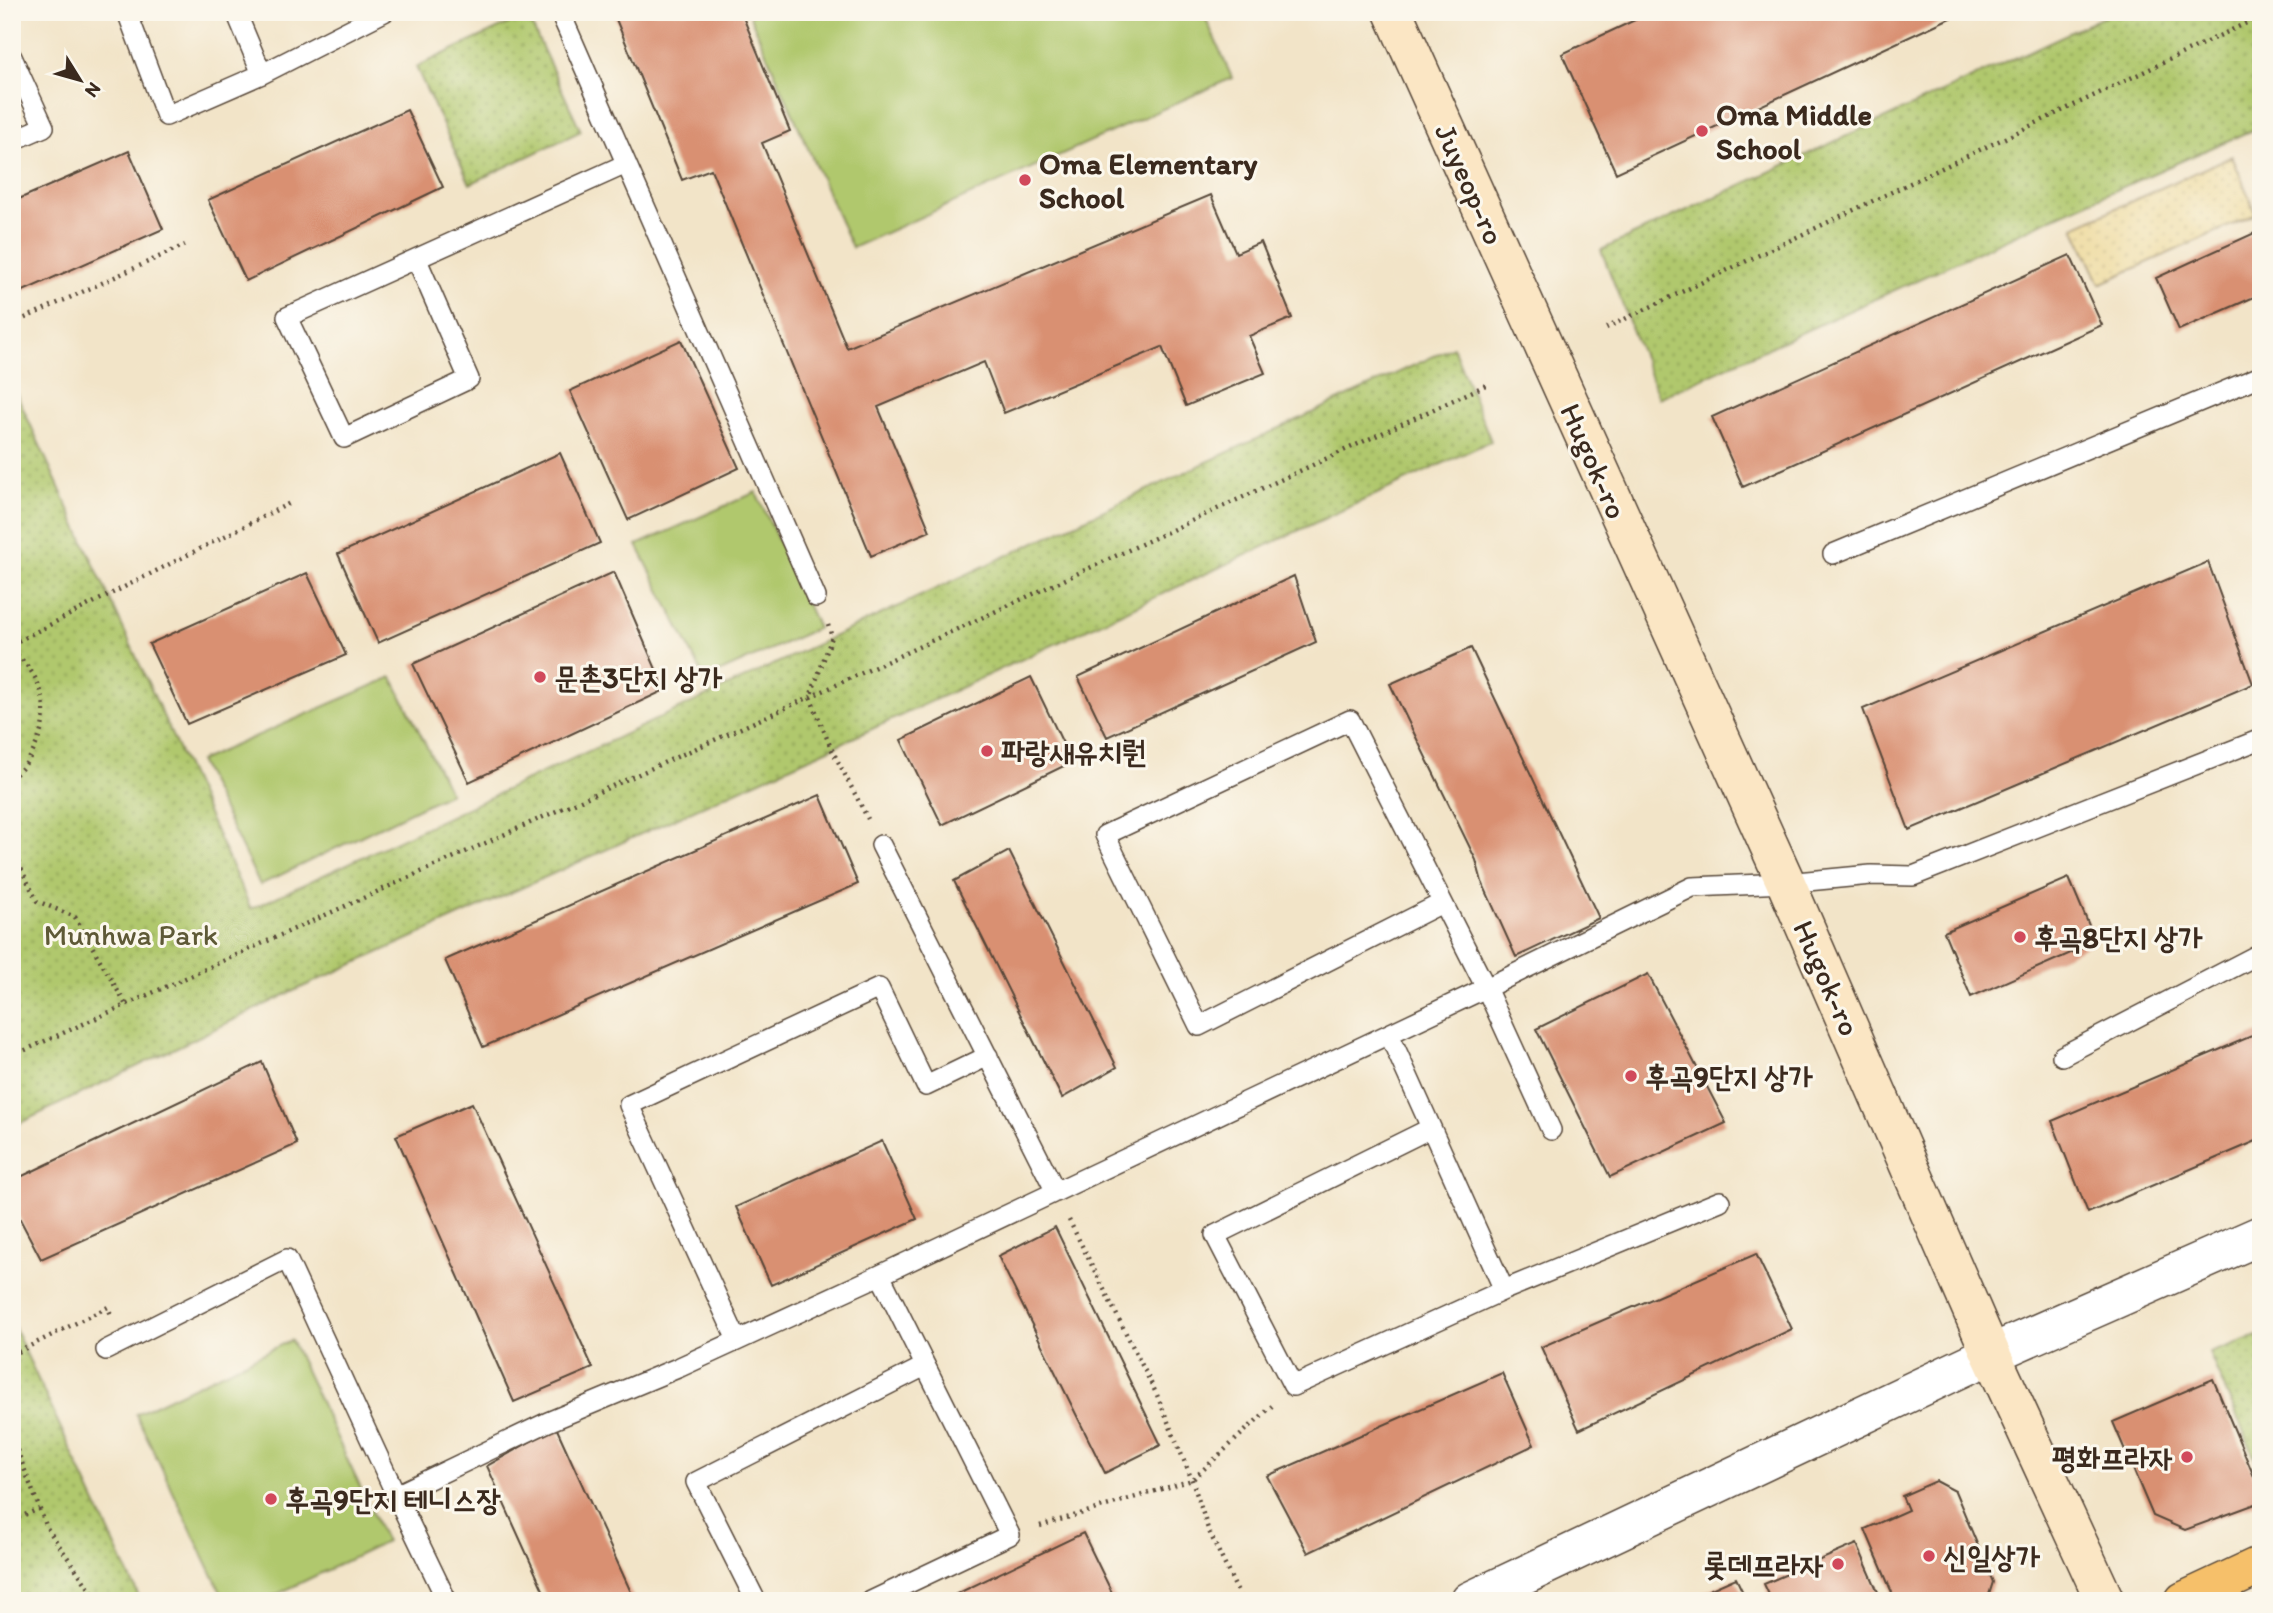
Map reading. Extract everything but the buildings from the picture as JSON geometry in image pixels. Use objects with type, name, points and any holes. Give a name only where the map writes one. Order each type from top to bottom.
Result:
[{"type":"main road","points":[[2184,1601],[2261,1565]]},
{"type":"street","name":"Juyeop-ro","points":[[1393,12],[1547,356]]},
{"type":"street","name":"Hugok-ro","points":[[1547,356],[1786,883],[1992,1354],[2105,1601]]},
{"type":"street","points":[[1469,1601],[1992,1354],[2261,1235]]},
{"type":"lane","points":[[127,12],[166,116],[262,74],[384,12]]},
{"type":"lane","points":[[236,12],[262,74]]},
{"type":"lane","points":[[560,12],[816,597]]},
{"type":"lane","points":[[12,57],[44,127],[12,141]]},
{"type":"lane","points":[[417,260],[469,379],[344,438],[287,317],[626,164]]},
{"type":"lane","points":[[1833,554],[2261,376]]},
{"type":"lane","points":[[1443,903],[1199,1026],[1105,835],[1350,720],[1443,903],[1486,988],[1551,1130]]},
{"type":"lane","points":[[396,1495],[548,1422],[680,1367],[880,1275],[1486,988],[1692,887],[1786,883],[1871,875],[1913,876],[2261,739]]},
{"type":"lane","points":[[881,845],[1056,1192]]},
{"type":"lane","points":[[2062,1056],[2261,953]]},
{"type":"lane","points":[[737,1340],[629,1105],[879,988],[926,1086],[988,1056]]},
{"type":"lane","points":[[1389,1034],[1504,1290]]},
{"type":"lane","points":[[1431,1128],[1215,1235],[1293,1386],[1504,1290],[1720,1201]]},
{"type":"lane","points":[[114,1346],[287,1259],[447,1601]]},
{"type":"lane","points":[[871,1601],[1010,1535],[880,1275]]},
{"type":"lane","points":[[756,1601],[696,1482],[925,1366]]},
{"type":"path","points":[[1606,328],[2261,16]]},
{"type":"path","points":[[12,324],[185,245]]},
{"type":"path","points":[[12,1056],[810,698],[1486,385]]},
{"type":"path","points":[[12,644],[292,502]]},
{"type":"path","points":[[816,597],[832,637],[810,698],[831,748],[881,845]]},
{"type":"path","points":[[12,650],[33,672],[45,709],[42,732],[30,759],[12,777]]},
{"type":"path","points":[[12,850],[37,901],[75,917],[126,1005]]},
{"type":"path","points":[[1056,1192],[1157,1395],[1192,1480],[1208,1529],[1242,1601]]},
{"type":"path","points":[[12,1355],[108,1307],[114,1346]]},
{"type":"path","points":[[1010,1535],[1192,1480],[1293,1386]]},
{"type":"path","points":[[12,1437],[47,1528],[98,1601]]},
{"type":"path","points":[[12,1520],[39,1508]]},
{"type":"sand","points":[[2232,156],[2256,214],[2100,284],[2074,227]]},
{"type":"green space","points":[[748,12],[1203,12],[1232,78],[852,248]]},
{"type":"green space","points":[[2114,12],[2261,12],[2261,126],[2063,213],[1659,398],[1601,250]]},
{"type":"green space","points":[[527,15],[581,131],[470,184],[416,67]]},
{"type":"green space","name":"Munhwa Park","points":[[1453,347],[1491,441],[831,748],[287,994],[12,1127],[12,384],[251,909]]},
{"type":"green space","points":[[756,492],[818,628],[705,679],[637,545]]},
{"type":"green space","points":[[392,677],[450,793],[260,885],[199,761]]},
{"type":"green space","points":[[12,1322],[24,1349],[141,1601],[12,1601]]},
{"type":"green space","points":[[2257,1336],[2261,1345],[2261,1471],[2209,1353]]},
{"type":"green space","name":"후곡9단지 테니스장","points":[[291,1340],[386,1542],[263,1601],[225,1601],[136,1414]]},
{"type":"place","name":"Oma Middle School","points":[[1702,131]]},
{"type":"place","name":"Oma Elementary School","points":[[1025,180]]},
{"type":"place","name":"문촌3단지 상가","points":[[540,677]]},
{"type":"place","name":"파랑새유치뤈","points":[[987,751]]},
{"type":"place","name":"후곡8단지 상가","points":[[2020,937]]},
{"type":"place","name":"후곡9단지 상가","points":[[1631,1076]]},
{"type":"place","name":"평화프라자","points":[[2187,1457]]},
{"type":"place","name":"후곡9단지 테니스장","points":[[271,1499]]},
{"type":"place","name":"신일상가","points":[[1929,1556]]},
{"type":"place","name":"롯데프라자","points":[[1838,1564]]}]
